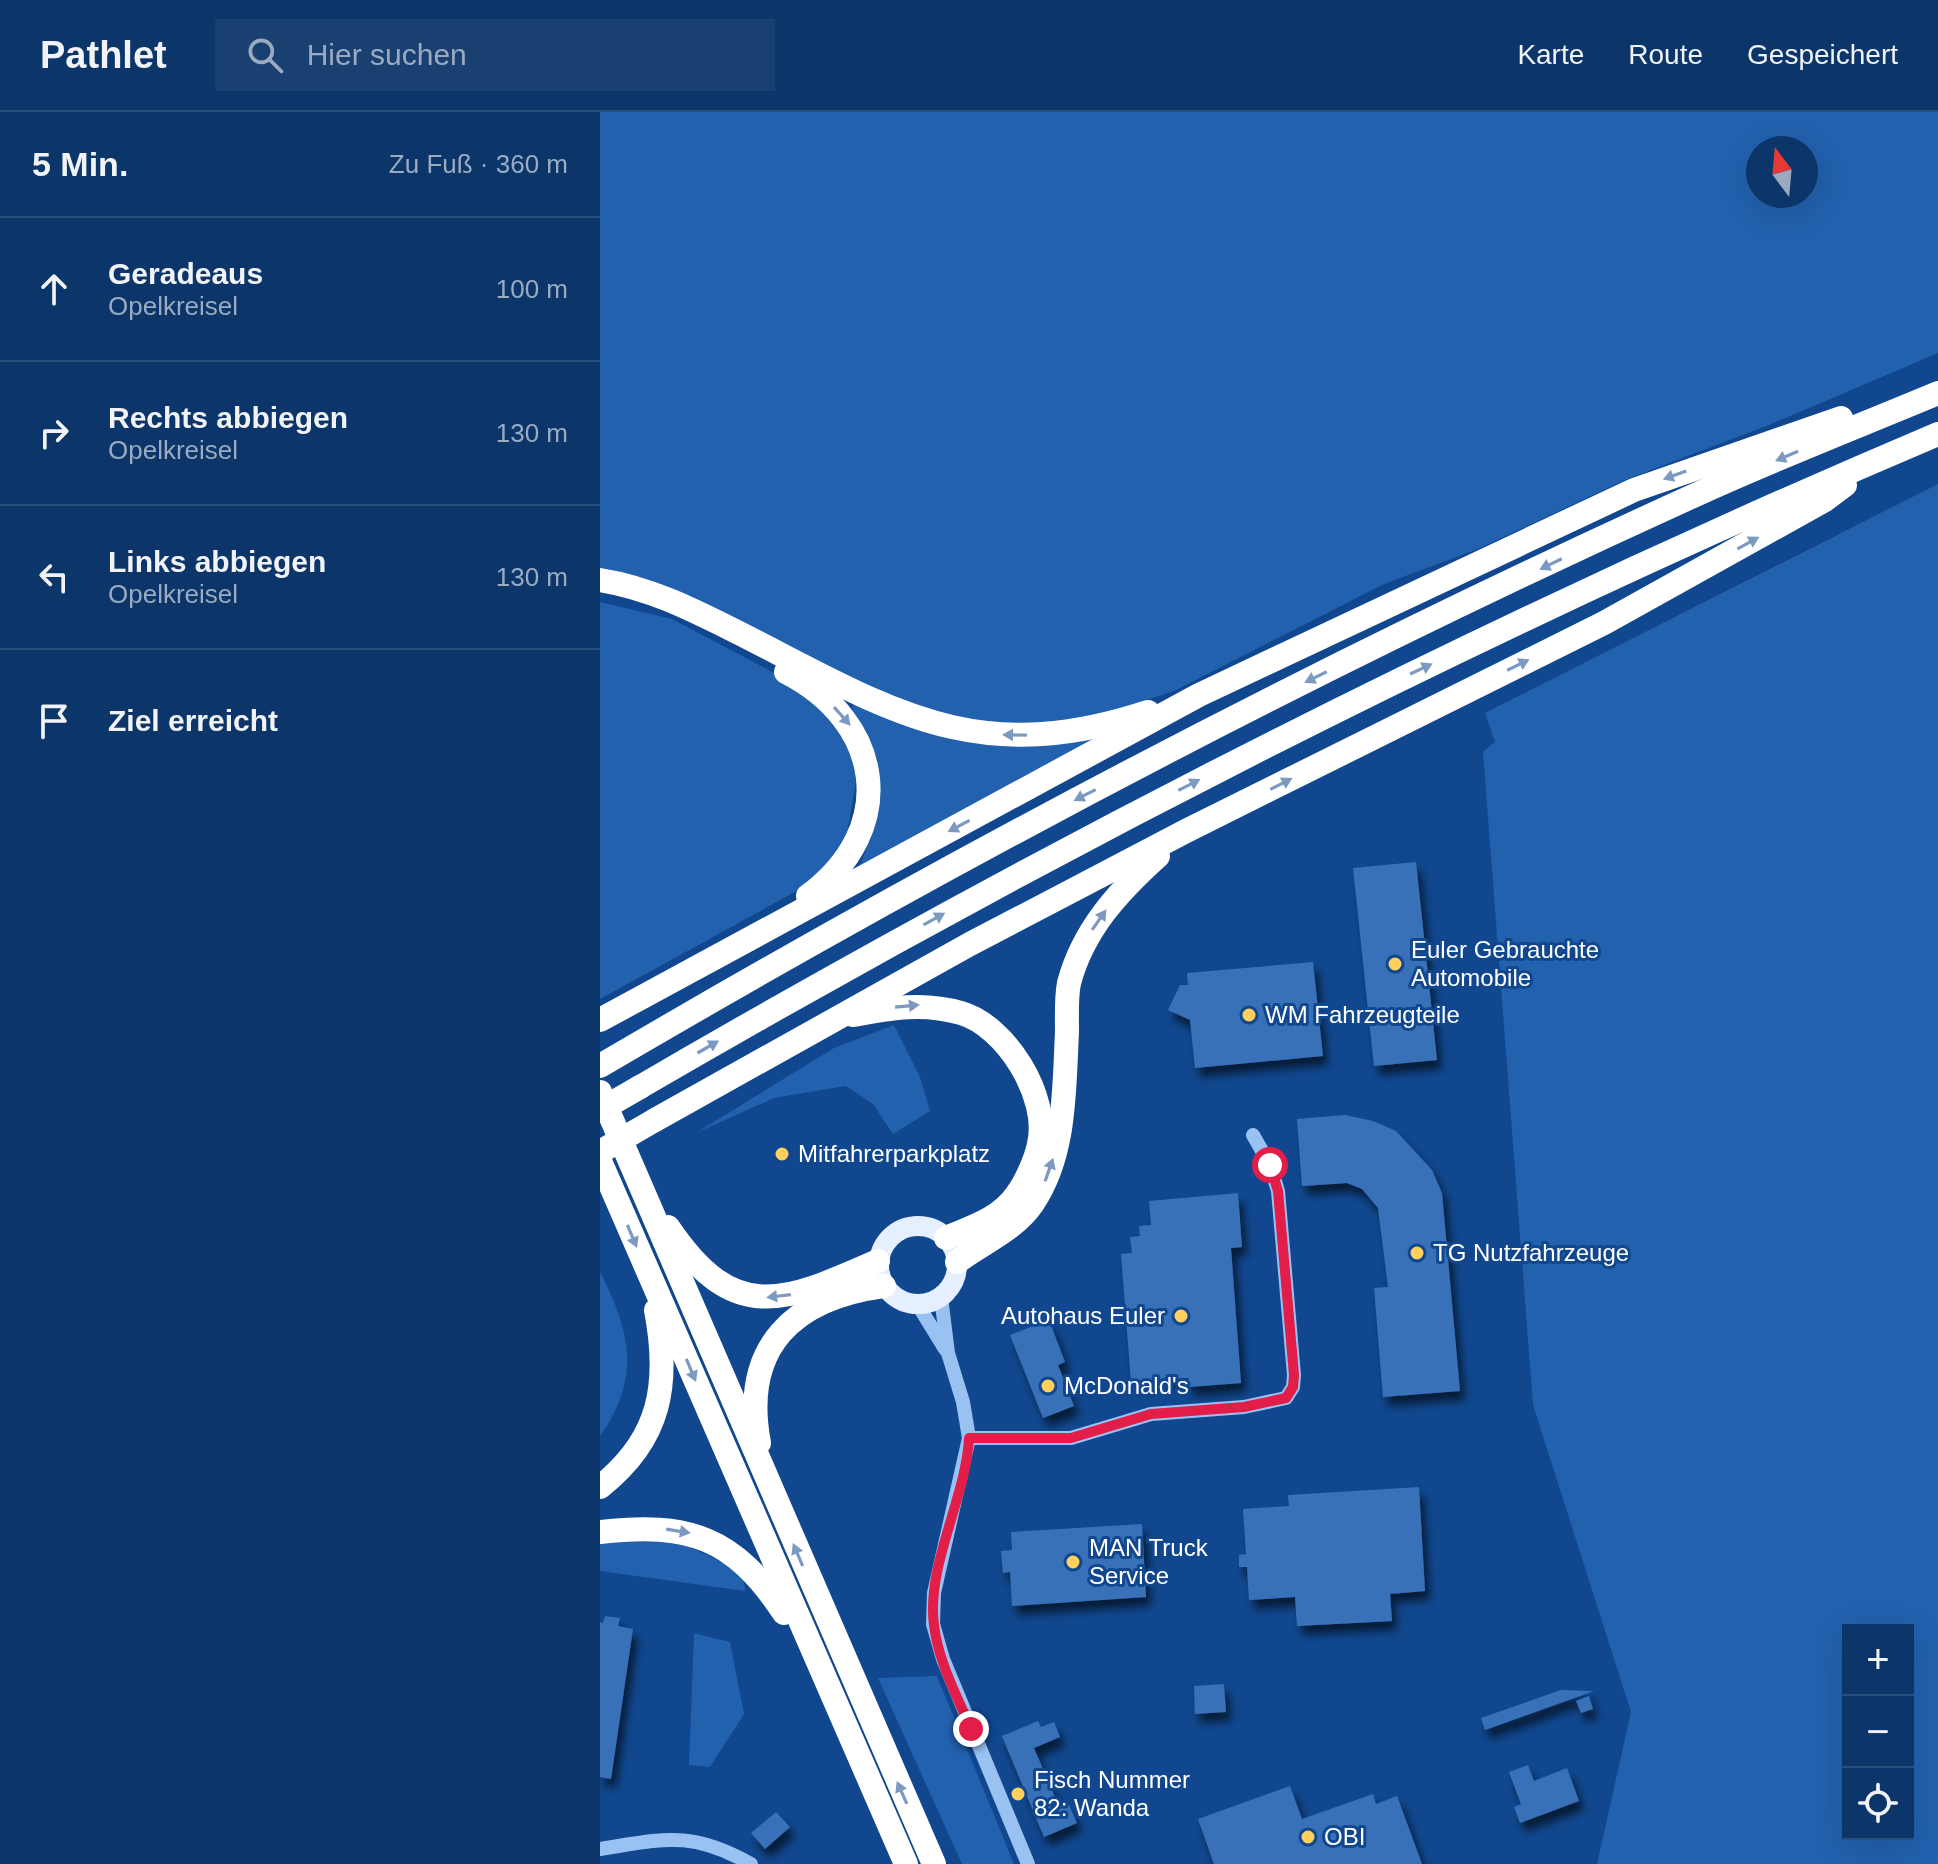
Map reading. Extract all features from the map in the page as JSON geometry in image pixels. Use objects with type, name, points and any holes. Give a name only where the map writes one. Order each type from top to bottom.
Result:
[{"type":"highway","points":[[604,1018],[1199,695],[1634,490],[1782,437],[1937,393]]},
{"type":"highway","points":[[600,1066],[773,963],[998,839],[1283,692],[1703,491],[1937,393]]},
{"type":"highway","points":[[600,1110],[1023,870],[1357,700],[1736,520],[1938,434]]},
{"type":"highway","points":[[600,1152],[831,1019],[1186,831],[1604,623],[1825,500],[1882,458]]},
{"type":"highway","points":[[600,580],[672,599],[887,708],[951,729],[1035,736],[1081,730],[1199,695]]},
{"type":"highway","points":[[600,597],[665,611],[799,679],[832,704],[853,728],[869,779],[867,809],[850,853],[818,888],[735,947]]},
{"type":"highway","points":[[957,1262],[999,1236],[1031,1206],[1050,1175],[1064,1107],[1069,986],[1085,940],[1117,893],[1186,831]]},
{"type":"highway","points":[[831,1019],[915,1004],[963,1013],[991,1029],[1013,1051],[1037,1102],[1040,1143],[1018,1194],[993,1219],[946,1238]]},
{"type":"highway","points":[[600,1092],[934,1864]]},
{"type":"highway","points":[[600,1161],[906,1864]]},
{"type":"highway","points":[[644,1192],[701,1269],[733,1293],[784,1296],[878,1261]]},
{"type":"highway","points":[[600,1487],[624,1467],[642,1442],[656,1414],[662,1359],[648,1273]]},
{"type":"highway","points":[[766,1477],[758,1436],[756,1389],[770,1345],[785,1324],[809,1307],[858,1290],[884,1286]]},
{"type":"highway","points":[[600,1532],[668,1529],[695,1534],[721,1545],[759,1577],[820,1670]]},
{"type":"main road","points":[[906,1228],[934,1230],[946,1238],[957,1262],[956,1276],[941,1297],[918,1305],[905,1303],[884,1286],[878,1261],[883,1247],[893,1235],[906,1228]]},
{"type":"street","points":[[969,1438],[1071,1438],[1151,1414],[1244,1407],[1286,1398],[1293,1387],[1294,1375],[1278,1191],[1270,1165],[1253,1135]]},
{"type":"street","points":[[941,1297],[948,1353],[963,1402],[969,1438],[934,1593],[933,1624],[943,1659],[1028,1864]]},
{"type":"street","points":[[918,1305],[948,1353]]},
{"type":"street","points":[[600,1849],[678,1837],[723,1848],[751,1864]]},
{"type":"shaded area","points":[[600,112],[1938,112],[1938,353],[1769,425],[1625,480],[1478,549],[1384,584],[1174,691],[1079,723],[1034,729],[952,721],[600,575]]},
{"type":"shaded area","points":[[1938,484],[1938,1864],[1597,1864],[1631,1712],[1533,1405],[1483,752],[1495,742],[1485,713]]},
{"type":"shaded area","points":[[600,602],[672,619],[799,686],[822,704],[853,758],[856,781],[847,834],[832,861],[802,888],[600,999]]},
{"type":"shaded area","points":[[854,703],[926,732],[982,744],[1026,745],[1100,735],[1101,739],[860,865],[874,823],[878,785],[870,749],[852,708]]},
{"type":"shaded area","points":[[894,1025],[920,1077],[930,1111],[893,1134],[873,1104],[846,1086],[774,1098],[696,1133],[834,1048]]},
{"type":"shaded area","points":[[600,1272],[619,1315],[627,1355],[622,1394],[600,1436]]},
{"type":"shaded area","points":[[600,1538],[681,1542],[743,1573],[745,1591],[600,1571]]},
{"type":"shaded area","points":[[694,1633],[730,1642],[744,1714],[710,1767],[689,1765]]},
{"type":"shaded area","points":[[937,1676],[1014,1864],[962,1864],[878,1678]]},
{"type":"building","name":"Euler Gebrauchte Automobile","points":[[1416,862],[1437,1060],[1374,1066],[1353,868]]},
{"type":"building","name":"WM Fahrzeugteile","points":[[1313,962],[1323,1056],[1195,1068],[1190,1020],[1168,1010],[1180,985],[1188,985],[1187,973]]},
{"type":"building","name":"TG Nutzfahrzeuge","points":[[1345,1115],[1373,1121],[1396,1131],[1432,1170],[1442,1193],[1460,1391],[1383,1397],[1374,1288],[1388,1287],[1378,1208],[1362,1189],[1347,1183],[1302,1186],[1297,1119]]},
{"type":"building","name":"Autohaus Euler","points":[[1238,1193],[1242,1247],[1231,1248],[1241,1383],[1189,1387],[1188,1378],[1131,1382],[1121,1254],[1132,1253],[1130,1237],[1140,1236],[1139,1226],[1151,1225],[1149,1201]]},
{"type":"building","name":"McDonald's","points":[[1049,1320],[1065,1362],[1058,1365],[1074,1406],[1043,1418],[1010,1335]]},
{"type":"building","points":[[1419,1487],[1425,1591],[1390,1594],[1392,1621],[1297,1626],[1295,1597],[1249,1600],[1247,1567],[1239,1567],[1239,1555],[1246,1554],[1243,1509],[1289,1506],[1288,1495]]},
{"type":"building","name":"MAN Truck Service","points":[[1142,1524],[1146,1597],[1012,1606],[1010,1572],[1003,1573],[1001,1551],[1012,1550],[1011,1532]]},
{"type":"building","points":[[605,1616],[620,1618],[618,1626],[633,1629],[611,1779],[600,1777],[600,1622],[603,1623]]},
{"type":"building","points":[[1224,1684],[1226,1712],[1195,1714],[1194,1686]]},
{"type":"building","points":[[1561,1690],[1594,1691],[1485,1730],[1481,1718]]},
{"type":"building","points":[[1589,1696],[1593,1709],[1581,1713],[1576,1701]]},
{"type":"building","points":[[1038,1721],[1041,1727],[1054,1722],[1060,1737],[1034,1748],[1060,1809],[1069,1805],[1077,1823],[1044,1837],[1002,1736]]},
{"type":"building","points":[[1528,1765],[1534,1781],[1567,1768],[1579,1801],[1520,1823],[1514,1807],[1521,1804],[1509,1772]]},
{"type":"building","name":"OBI","points":[[1290,1786],[1302,1819],[1373,1794],[1376,1804],[1397,1796],[1422,1864],[1214,1864],[1198,1819]]},
{"type":"building","points":[[776,1812],[790,1827],[765,1849],[751,1833]]},
{"type":"place","name":"Euler Gebrauchte Automobile","points":[[1395,964]]},
{"type":"place","name":"WM Fahrzeugteile","points":[[1249,1015]]},
{"type":"place","name":"Mitfahrerparkplatz","points":[[782,1154]]},
{"type":"place","name":"TG Nutzfahrzeuge","points":[[1417,1253]]},
{"type":"place","name":"Autohaus Euler","points":[[1181,1316]]},
{"type":"place","name":"McDonald's","points":[[1048,1386]]},
{"type":"place","name":"MAN Truck Service","points":[[1073,1562]]},
{"type":"place","name":"Fisch Nummer 82: Wanda","points":[[1018,1794]]},
{"type":"place","name":"OBI","points":[[1308,1837]]},
{"type":"route","points":[[971,1729],[943,1659],[933,1624],[934,1593],[969,1454],[969,1438],[1071,1438],[1151,1414],[1272,1404],[1286,1398],[1293,1387],[1294,1375],[1278,1191],[1270,1165]]}]
